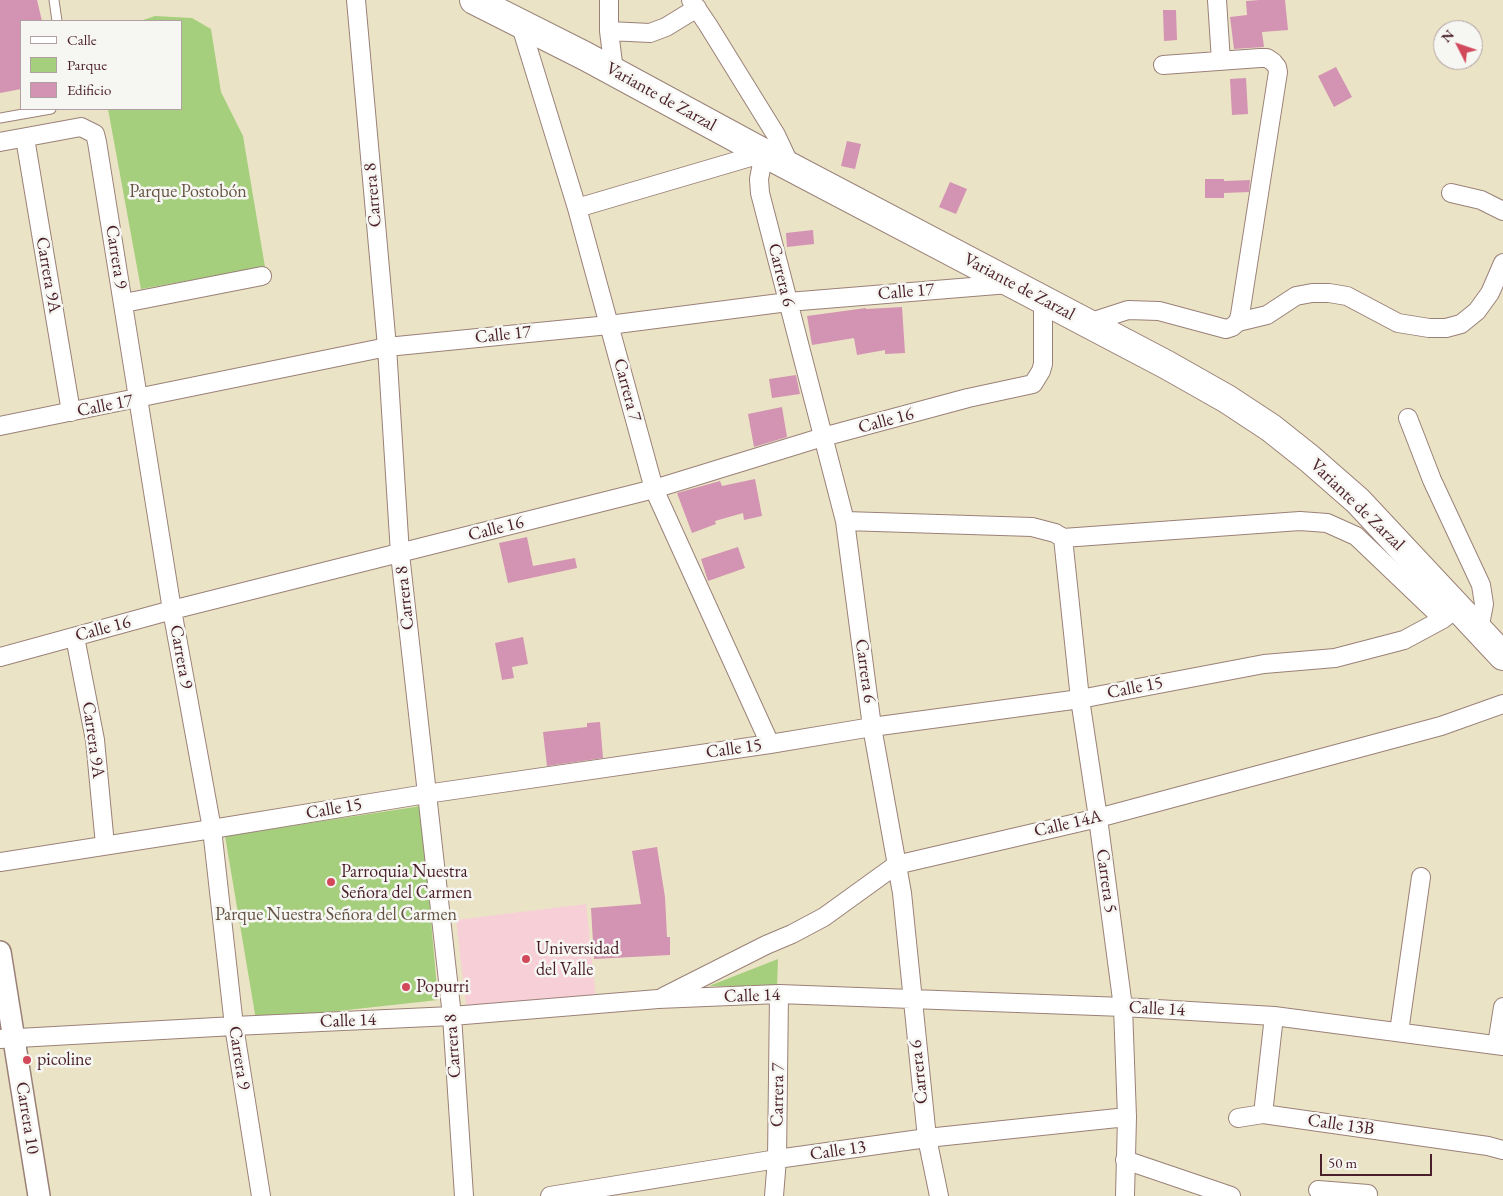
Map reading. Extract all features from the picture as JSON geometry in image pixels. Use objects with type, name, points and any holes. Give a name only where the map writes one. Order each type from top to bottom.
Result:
[{"type":"main road","name":"Variante de Zarzal","points":[[483,2],[520,24],[614,71],[764,153],[1043,299],[1227,399],[1271,428],[1358,501],[1450,613],[1479,630],[1503,656]]},
{"type":"street","name":"Carrera 8","points":[[356,0],[387,347],[400,554],[452,1016],[464,1196]]},
{"type":"street","points":[[609,0],[609,32],[614,71]]},
{"type":"street","points":[[1217,0],[1221,61]]},
{"type":"street","points":[[609,32],[650,34],[666,27],[694,4],[776,135],[791,167]]},
{"type":"street","name":"Carrera 7","points":[[520,24],[577,208],[654,489],[770,744]]},
{"type":"street","points":[[1162,65],[1267,58],[1273,62],[1278,72],[1238,322]]},
{"type":"street","name":"Carrera 9","points":[[25,138],[82,127],[95,134],[97,142],[172,610],[212,830],[234,1026],[261,1196]]},
{"type":"street","points":[[0,142],[25,138]]},
{"type":"street","name":"Carrera 9A","points":[[25,138],[71,412]]},
{"type":"street","points":[[577,208],[764,153]]},
{"type":"street","name":"Carrera 6","points":[[764,153],[759,179],[760,193],[845,521],[872,727],[902,894],[926,1138],[939,1196]]},
{"type":"street","points":[[1451,193],[1481,200],[1503,211]]},
{"type":"street","points":[[1088,323],[1128,310],[1159,311],[1226,329],[1238,322],[1267,315],[1296,296],[1312,293],[1329,293],[1347,296],[1398,323],[1429,328],[1446,328],[1461,324],[1478,310],[1490,293],[1503,263]]},
{"type":"street","points":[[124,303],[262,276]]},
{"type":"street","name":"Calle 17","points":[[0,426],[387,347],[609,325],[788,302],[1012,283]]},
{"type":"street","name":"Calle 16","points":[[0,657],[172,610],[654,489],[823,437],[1033,384],[1043,364],[1043,299]]},
{"type":"street","points":[[1408,418],[1432,480],[1481,585],[1484,604],[1479,630]]},
{"type":"street","points":[[845,521],[1032,527],[1055,533],[1063,538],[1300,521],[1327,523],[1356,536],[1450,613]]},
{"type":"street","name":"Carrera 5","points":[[1063,538],[1080,699],[1123,1007],[1127,1117],[1125,1196]]},
{"type":"street","name":"Calle 15","points":[[0,862],[212,830],[426,794],[770,744],[872,727],[1080,699],[1264,664],[1335,658],[1404,640],[1450,613]]},
{"type":"street","name":"Carrera 9A","points":[[75,637],[95,740],[105,845]]},
{"type":"street","name":"Calle 14A","points":[[658,999],[824,917],[896,864],[1098,818],[1441,726],[1503,704]]},
{"type":"street","points":[[1399,1032],[1421,877]]},
{"type":"street","name":"Carrera 10","points":[[0,952],[7,1039],[39,1196]]},
{"type":"street","name":"Carrera 7","points":[[774,1196],[777,1159],[779,994]]},
{"type":"street","name":"Calle 14","points":[[7,1039],[452,1016],[658,999],[779,994],[1123,1007],[1274,1016],[1500,1045]]},
{"type":"street","points":[[1500,1045],[1503,1007]]},
{"type":"street","points":[[1262,1114],[1274,1016]]},
{"type":"street","name":"Calle 13B","points":[[1238,1118],[1262,1114],[1478,1144],[1503,1150]]},
{"type":"street","name":"Calle 13","points":[[550,1196],[777,1159],[926,1138],[1127,1117]]},
{"type":"street","points":[[1125,1160],[1231,1196]]},
{"type":"street","points":[[1319,1188],[1368,1194]]},
{"type":"lane","points":[[54,0],[58,20]]},
{"type":"lane","points":[[0,118],[46,110]]},
{"type":"shaded area","name":"Universidad del Valle","points":[[586,904],[596,997],[467,1013],[456,920]]},
{"type":"green space","name":"Parque Postobón","points":[[155,16],[192,18],[211,29],[221,92],[243,136],[265,267],[141,289],[108,110],[182,110],[182,20],[143,20]]},
{"type":"green space","name":"Parque Nuestra Señora del Carmen","points":[[421,806],[438,1000],[256,1020],[225,836]]},
{"type":"green space","points":[[778,959],[777,987],[709,986]]},
{"type":"building","points":[[0,0],[37,0],[42,20],[20,20],[20,89],[0,93]]},
{"type":"building","points":[[1285,0],[1288,30],[1262,32],[1264,47],[1234,49],[1230,17],[1247,15],[1246,1]]},
{"type":"building","points":[[1163,10],[1176,10],[1177,40],[1164,41]]},
{"type":"building","points":[[1336,67],[1352,97],[1334,107],[1318,76]]},
{"type":"building","points":[[1246,78],[1248,114],[1232,115],[1230,79]]},
{"type":"building","points":[[847,141],[861,144],[855,169],[841,166]]},
{"type":"building","points":[[1205,179],[1224,179],[1224,181],[1250,180],[1249,192],[1224,193],[1224,198],[1205,198]]},
{"type":"building","points":[[950,182],[967,189],[956,214],[939,207]]},
{"type":"building","points":[[813,230],[814,244],[787,247],[786,233]]},
{"type":"building","points":[[902,307],[905,353],[885,354],[885,350],[857,355],[854,338],[812,345],[807,316],[866,308]]},
{"type":"building","points":[[796,375],[800,394],[772,398],[769,379]]},
{"type":"building","points":[[782,407],[787,437],[754,447],[748,414]]},
{"type":"building","points":[[755,479],[762,516],[744,520],[743,513],[715,521],[716,524],[692,533],[677,493],[720,481],[722,486]]},
{"type":"building","points":[[527,537],[533,566],[575,558],[577,568],[508,583],[499,543]]},
{"type":"building","points":[[738,547],[745,568],[708,581],[701,559]]},
{"type":"building","points":[[523,637],[528,664],[512,667],[514,678],[502,680],[495,643]]},
{"type":"building","points":[[600,722],[603,758],[547,766],[543,732],[587,727],[587,723]]},
{"type":"building","points":[[657,847],[665,897],[667,937],[670,937],[670,955],[594,959],[591,908],[641,904],[632,851]]},
{"type":"place","name":"Parroquia Nuestra Señora del Carmen","points":[[331,882]]},
{"type":"place","name":"Universidad del Valle","points":[[526,959]]},
{"type":"place","name":"Popurri","points":[[406,987]]},
{"type":"place","name":"picoline","points":[[27,1060]]}]
